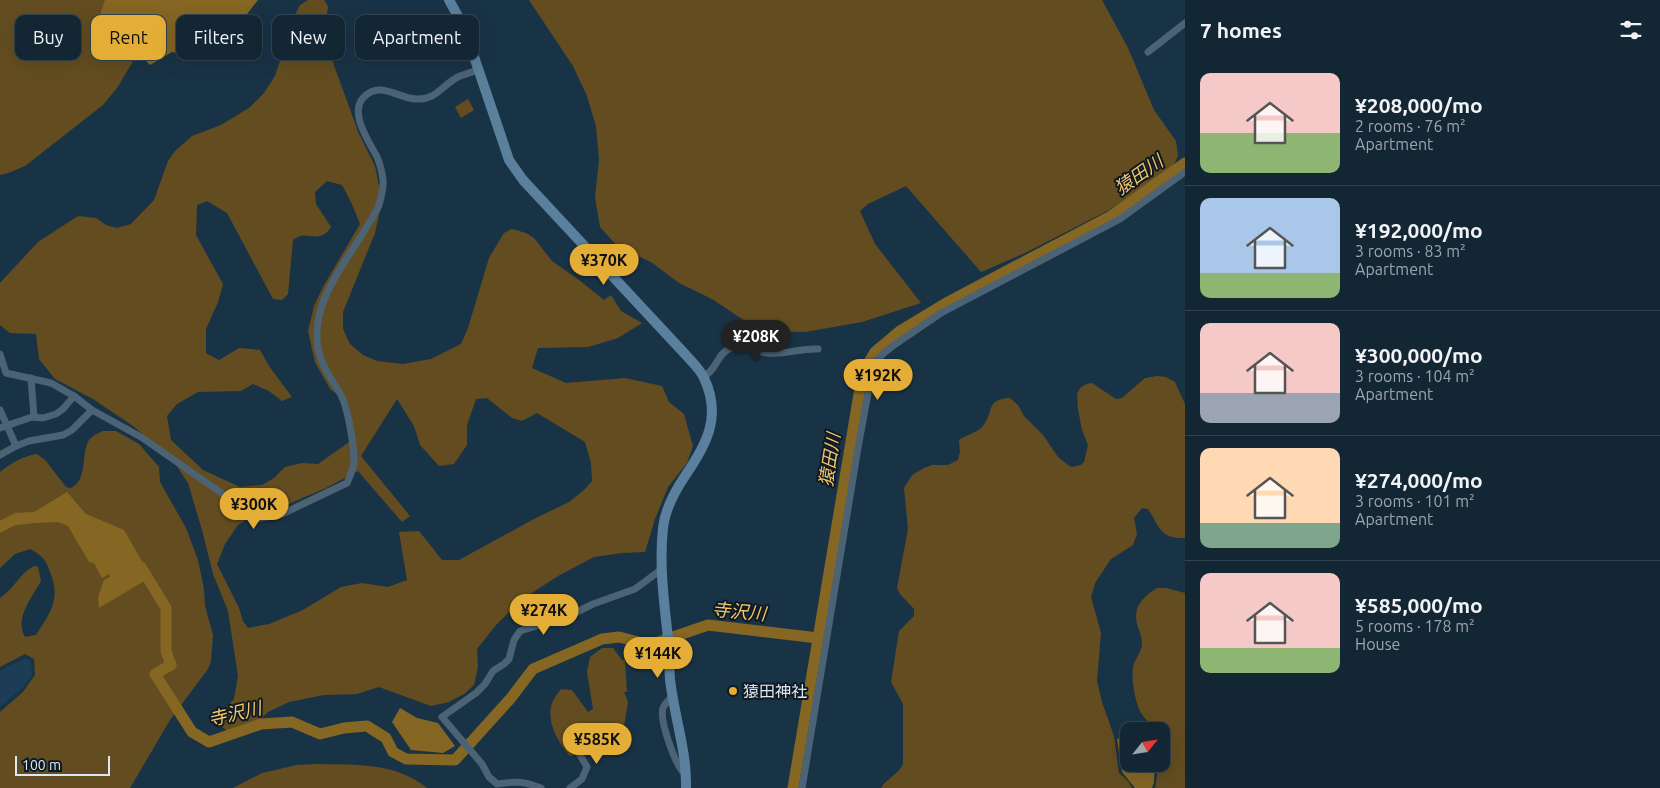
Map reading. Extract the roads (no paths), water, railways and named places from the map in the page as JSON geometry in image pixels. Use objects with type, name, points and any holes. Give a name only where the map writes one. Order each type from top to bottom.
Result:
[{"type":"street","points":[[449,0],[464,27],[509,160],[523,180],[686,354],[703,376],[710,395],[712,424],[708,436],[698,458],[674,493],[663,526],[662,569],[670,680],[686,768],[686,788]]},
{"type":"street","points":[[1148,52],[1185,23]]},
{"type":"street","points":[[0,354],[6,373],[51,383],[74,396],[92,410],[141,437],[256,519],[282,514],[347,483],[354,463],[349,423],[342,397],[324,367],[318,350],[316,331],[327,291],[379,206],[382,192],[383,180],[377,158],[362,131],[359,121],[359,104],[370,92],[379,90],[392,91],[403,97],[417,99],[436,95],[456,78],[479,70]]},
{"type":"street","points":[[802,788],[870,382],[876,361],[894,345],[941,313],[1120,219],[1185,172]]},
{"type":"street","points":[[703,376],[710,373],[722,354],[730,348],[737,347],[769,353],[807,348],[818,349]]},
{"type":"street","points":[[31,378],[34,417]]},
{"type":"street","points":[[3,427],[34,417],[43,418],[56,414],[64,409],[74,396]]},
{"type":"street","points":[[0,410],[3,427],[16,446]]},
{"type":"street","points":[[0,455],[29,441],[63,435],[72,430],[92,410]]},
{"type":"street","points":[[541,788],[525,782],[515,781],[497,784],[489,777],[482,764],[442,716],[476,693],[485,684],[493,671],[509,659],[514,640],[520,631],[567,617],[593,604],[634,590],[662,569]]},
{"type":"street","points":[[673,694],[663,708],[662,718],[677,764],[686,775]]},
{"type":"street","points":[[569,736],[587,767],[582,779],[570,788]]},
{"type":"waterway","name":"猿田川","points":[[793,788],[861,382],[875,352],[900,331],[948,302],[1111,216],[1185,163]]},
{"type":"waterway","name":"寺沢川","points":[[0,527],[13,520],[29,518]]},
{"type":"waterway","name":"寺沢川","points":[[141,567],[166,608],[166,651],[171,665],[155,674],[192,732],[209,742],[261,724],[292,722],[320,734],[344,728],[367,726],[386,738],[393,752],[406,759],[455,760],[511,698],[533,669],[602,639],[619,637],[650,645],[708,625],[818,638]]},
{"type":"place","name":"猿田神社","points":[[733,691]]}]
